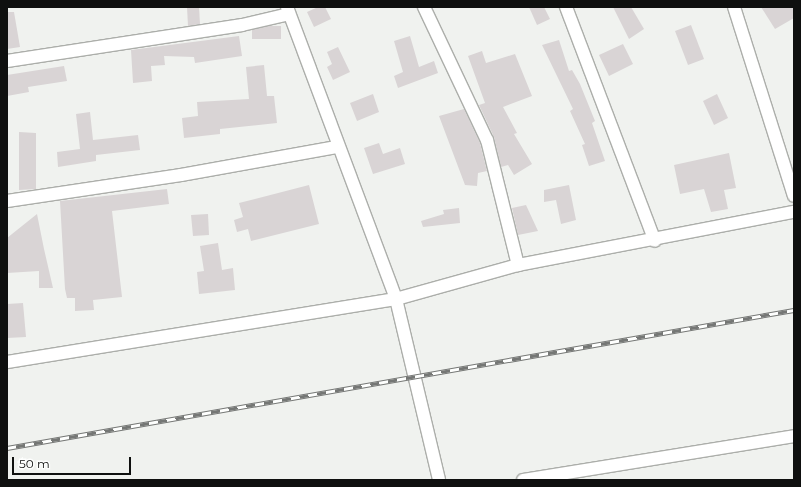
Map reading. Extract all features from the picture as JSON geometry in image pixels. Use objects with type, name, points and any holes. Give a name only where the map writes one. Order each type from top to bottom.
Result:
[{"type":"street","points":[[424,7],[486,140],[518,264]]},
{"type":"street","points":[[566,7],[655,240]]},
{"type":"street","points":[[734,7],[794,196]]},
{"type":"street","points":[[7,61],[242,25],[288,10],[337,147],[396,299],[439,480]]},
{"type":"street","points":[[7,202],[181,175],[337,147]]},
{"type":"street","points":[[7,362],[396,299],[518,264],[655,240],[794,212]]},
{"type":"street","points":[[523,480],[794,436]]},
{"type":"building","points":[[187,7],[199,7],[200,24],[188,26]]},
{"type":"building","points":[[318,7],[325,7],[331,19],[314,27],[307,12]]},
{"type":"building","points":[[529,7],[544,7],[550,19],[537,25]]},
{"type":"building","points":[[613,7],[631,7],[644,29],[629,39]]},
{"type":"building","points":[[761,7],[794,7],[794,18],[775,29]]},
{"type":"building","points":[[7,12],[14,12],[20,47],[7,49]]},
{"type":"building","points":[[691,25],[704,59],[688,65],[675,31]]},
{"type":"building","points":[[269,26],[281,26],[281,39],[252,39],[252,30]]},
{"type":"building","points":[[239,36],[242,56],[195,63],[194,57],[164,56],[165,65],[151,66],[152,81],[133,83],[131,50]]},
{"type":"building","points":[[410,36],[419,67],[434,61],[438,73],[398,88],[394,76],[403,72],[394,41]]},
{"type":"building","points":[[559,40],[569,71],[572,70],[580,84],[595,121],[592,123],[605,161],[589,166],[582,145],[585,144],[570,111],[573,109],[542,45]]},
{"type":"building","points":[[623,44],[633,64],[609,76],[599,55]]},
{"type":"building","points":[[338,47],[350,72],[333,80],[327,67],[332,64],[327,52]]},
{"type":"building","points":[[482,51],[486,63],[515,54],[532,96],[503,107],[517,133],[514,134],[532,164],[514,175],[508,165],[501,167],[494,137],[479,105],[485,103],[468,56]]},
{"type":"building","points":[[264,65],[267,96],[274,96],[277,123],[220,129],[220,134],[184,138],[182,118],[198,116],[197,102],[249,99],[246,67]]},
{"type":"building","points":[[64,66],[67,81],[28,87],[29,92],[7,96],[7,75]]},
{"type":"building","points":[[373,94],[379,112],[357,121],[350,103]]},
{"type":"building","points":[[717,94],[728,118],[714,125],[703,101]]},
{"type":"building","points":[[464,109],[480,143],[487,171],[478,173],[477,186],[465,185],[439,116]]},
{"type":"building","points":[[90,112],[93,140],[138,135],[140,150],[96,155],[96,161],[58,167],[57,152],[80,149],[76,114]]},
{"type":"building","points":[[19,132],[36,133],[36,189],[19,190]]},
{"type":"building","points":[[379,143],[383,154],[400,148],[405,164],[373,174],[364,148]]},
{"type":"building","points":[[729,153],[736,188],[724,190],[728,209],[711,212],[704,189],[680,194],[674,165]]},
{"type":"building","points":[[309,185],[319,224],[251,241],[248,229],[237,232],[234,220],[243,217],[239,203]]},
{"type":"building","points":[[569,185],[576,220],[561,224],[556,200],[544,202],[544,190]]},
{"type":"building","points":[[167,189],[169,204],[112,211],[122,297],[93,300],[94,310],[75,311],[75,298],[67,298],[65,289],[60,201]]},
{"type":"building","points":[[526,205],[538,231],[518,235],[512,208]]},
{"type":"building","points":[[459,208],[460,223],[423,227],[421,221],[444,214],[443,210]]},
{"type":"building","points":[[37,214],[53,288],[39,288],[39,271],[7,273],[7,238]]},
{"type":"building","points":[[208,214],[209,235],[193,236],[191,215]]},
{"type":"building","points":[[218,243],[222,270],[233,268],[235,290],[199,294],[197,272],[204,271],[200,246]]},
{"type":"building","points":[[23,303],[26,337],[7,338],[7,304]]},
{"type":"railway","points":[[7,448],[794,310]]}]
